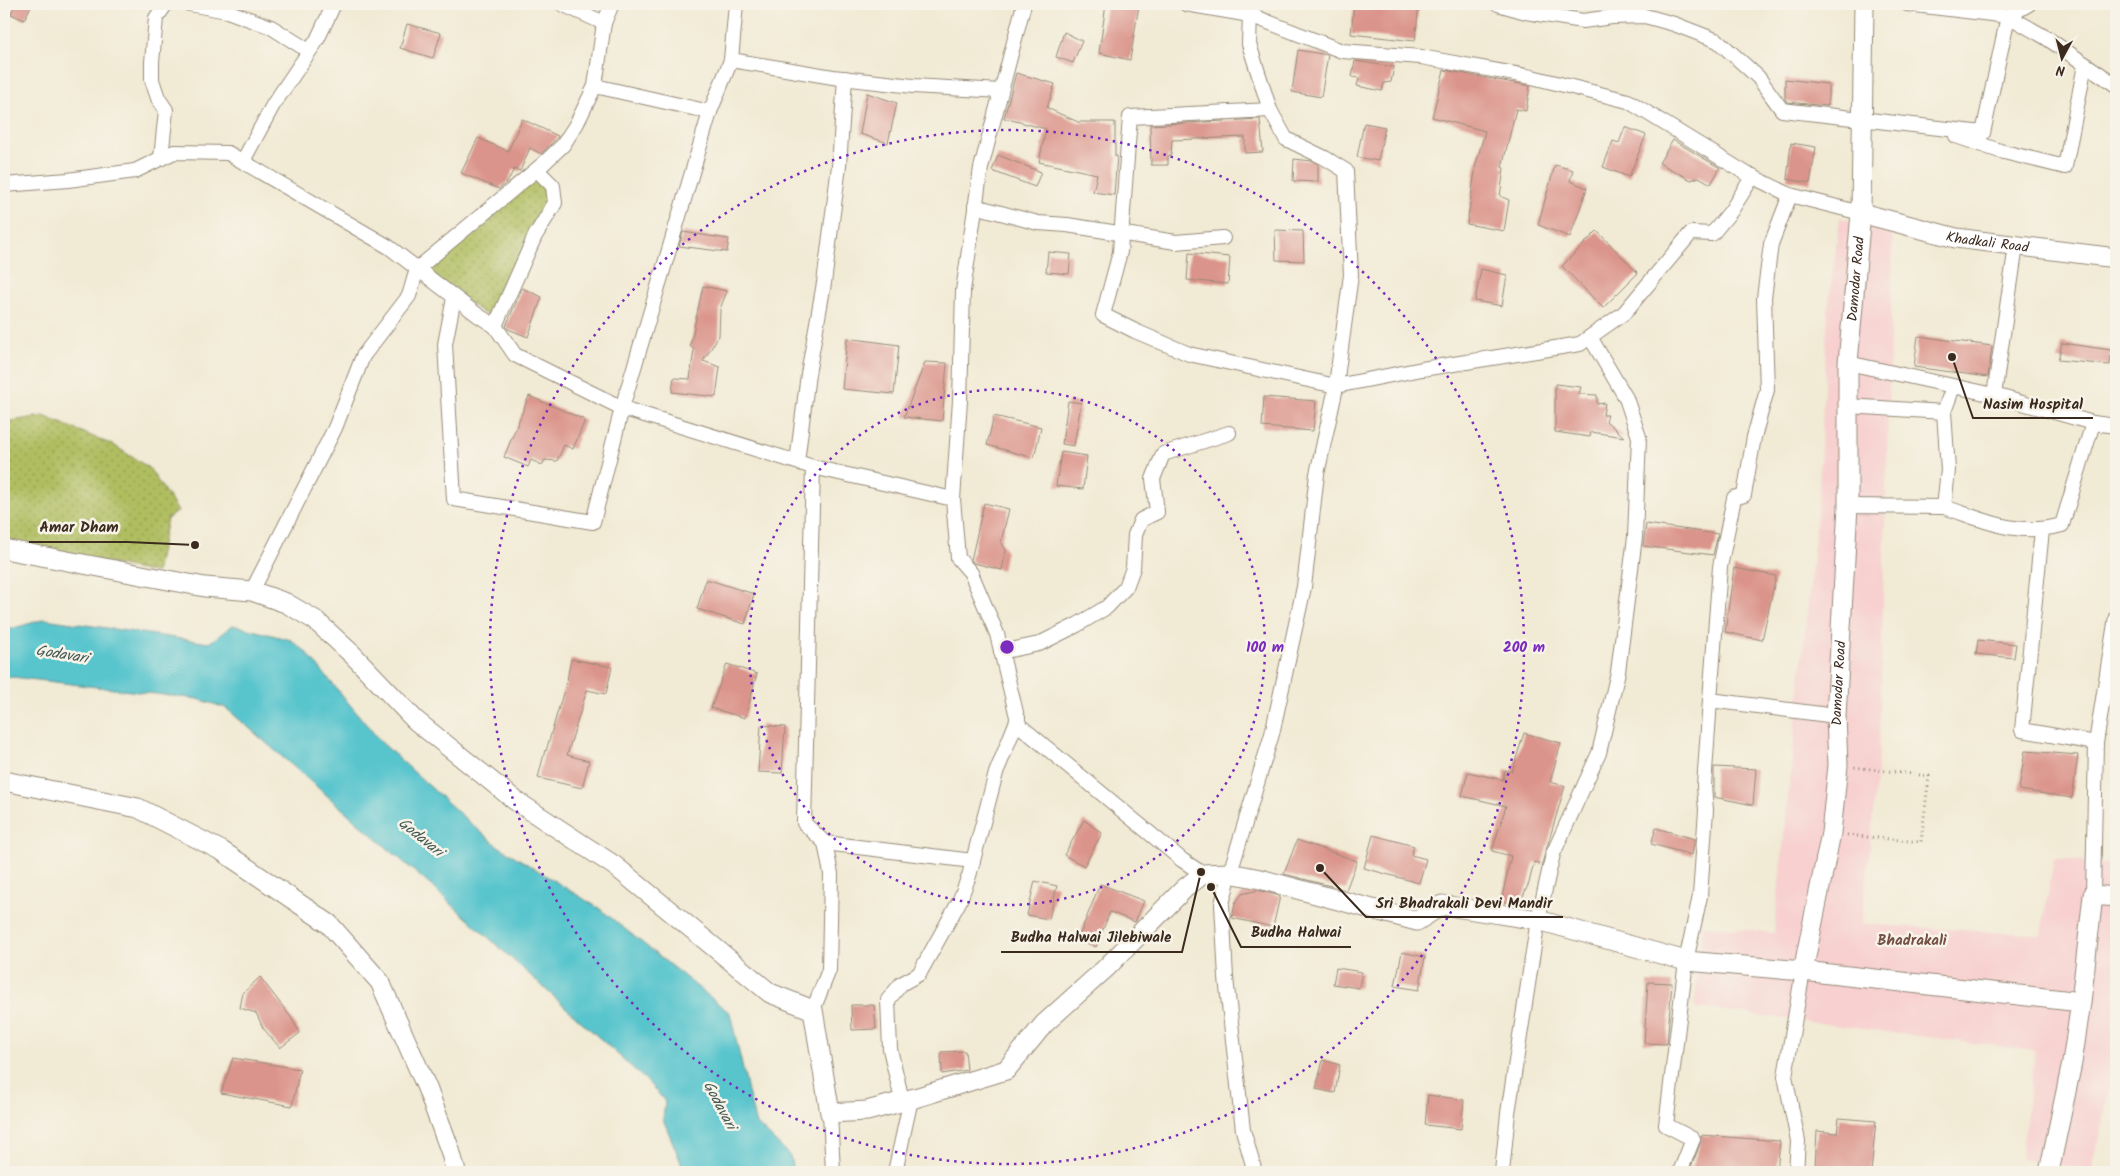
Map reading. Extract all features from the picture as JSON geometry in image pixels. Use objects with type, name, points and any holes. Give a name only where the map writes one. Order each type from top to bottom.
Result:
[{"type":"street","points":[[161,158],[166,110],[158,98],[152,80],[152,62],[156,18],[166,4]]},
{"type":"street","points":[[190,4],[227,10],[271,27],[309,51]]},
{"type":"street","points":[[242,161],[273,105],[317,40],[334,4]]},
{"type":"street","points":[[562,4],[604,24]]},
{"type":"street","points":[[252,591],[335,428],[363,356],[409,296],[417,269],[537,170],[563,145],[577,123],[595,86],[604,24],[612,4]]},
{"type":"street","points":[[454,298],[445,344],[454,499],[593,522],[622,408],[710,112],[731,60],[736,4]]},
{"type":"street","points":[[1024,4],[981,168],[963,291],[960,401],[953,499],[958,558],[971,573],[997,634],[1019,725],[1182,860],[1203,874]]},
{"type":"street","points":[[1186,4],[1251,10],[1342,51],[1421,57],[1532,77],[1628,101],[1753,176],[1790,195],[1861,214]]},
{"type":"street","points":[[1498,4],[1526,12],[1583,21],[1645,16],[1674,24],[1718,41],[1758,77],[1782,110],[1862,121],[1983,133],[2008,16],[2029,4]]},
{"type":"street","name":"Damodar Road","points":[[1803,972],[1831,833],[1838,765],[1836,716],[1848,506],[1848,363],[1861,214],[1864,4]]},
{"type":"street","points":[[1907,4],[2008,16],[2044,37],[2116,85]]},
{"type":"street","points":[[1251,10],[1249,44],[1270,110],[1286,139],[1326,158],[1346,171],[1351,275],[1336,386],[1318,474],[1304,587],[1274,725],[1222,904],[1226,978],[1243,1130],[1255,1172]]},
{"type":"street","points":[[731,60],[845,78],[913,86],[1002,92]]},
{"type":"street","points":[[1948,129],[1952,134],[2000,151],[2065,167],[2085,65]]},
{"type":"street","points":[[797,462],[839,166],[845,78]]},
{"type":"street","points":[[595,86],[710,112]]},
{"type":"street","points":[[1270,110],[1130,117],[1120,252],[1103,315],[1189,354],[1336,386],[1422,369],[1580,344],[1624,313],[1691,233],[1712,234],[1731,211],[1753,176]]},
{"type":"street","points":[[4,185],[68,180],[135,171],[174,152],[228,153],[389,247],[454,298],[494,326],[515,355],[622,408],[813,467],[953,499]]},
{"type":"street","points":[[494,326],[535,236],[555,202],[553,186],[537,170]]},
{"type":"street","points":[[1680,1172],[1693,1139],[1666,1125],[1686,961],[1700,896],[1706,810],[1704,786],[1722,550],[1734,498],[1744,495],[1754,437],[1767,390],[1764,298],[1771,244],[1790,195]]},
{"type":"street","points":[[975,206],[1038,223],[1067,225],[1176,242],[1223,238]]},
{"type":"street","name":"Khadkali Road","points":[[1861,214],[1956,238],[2116,258]]},
{"type":"street","points":[[1994,395],[2016,246]]},
{"type":"street","points":[[1502,1172],[1508,1113],[1538,920],[1553,854],[1599,753],[1618,672],[1635,537],[1639,436],[1626,398],[1590,337]]},
{"type":"street","points":[[1848,363],[1994,395],[2093,422],[2116,426]]},
{"type":"street","points":[[1944,507],[1948,470],[1944,412],[1952,387]]},
{"type":"street","points":[[1848,406],[1944,412]]},
{"type":"street","points":[[1848,506],[1944,507],[2012,529],[2042,530],[2062,525],[2093,422]]},
{"type":"street","points":[[1001,652],[1039,644],[1107,607],[1126,587],[1133,568],[1136,534],[1141,520],[1157,512],[1153,478],[1163,454],[1229,432]]},
{"type":"street","points":[[813,467],[804,823],[825,843],[831,874],[828,970],[813,1010],[830,1114],[833,1172]]},
{"type":"street","points":[[2042,530],[2022,730],[2096,744]]},
{"type":"street","points":[[4,549],[205,587],[252,591],[286,603],[315,620],[353,655],[415,720],[516,801],[615,866],[770,994],[813,1010]]},
{"type":"street","points":[[2049,1172],[2072,1063],[2081,1002],[2093,895],[2096,744],[2116,616]]},
{"type":"street","points":[[1710,700],[1836,716]]},
{"type":"street","points":[[895,1172],[907,1100],[890,1050],[888,1000],[901,984],[919,974],[959,902],[973,861],[996,773],[1018,718]]},
{"type":"street","points":[[4,781],[138,808],[222,851],[329,924],[380,982],[427,1088],[450,1150],[456,1172]]},
{"type":"street","points":[[825,843],[973,861]]},
{"type":"street","points":[[830,1114],[867,1111],[1006,1070],[1044,1024],[1106,968],[1185,888],[1203,874],[1230,873],[1417,920],[1442,905],[1538,920],[1686,961],[2081,1002]]},
{"type":"street","points":[[2093,895],[2116,898]]},
{"type":"street","points":[[1796,1172],[1798,1141],[1785,1076],[1803,972]]},
{"type":"path","points":[[1831,833],[1922,842],[1929,776],[1838,765]]},
{"type":"shaded area","points":[[1840,218],[1893,231],[1879,753],[1862,924],[2041,935],[2054,858],[2116,865],[2116,1059],[2092,1170],[2021,1159],[2035,1051],[1694,1007],[1703,925],[1774,933],[1818,507],[1828,309]]},
{"type":"green space","points":[[535,175],[549,187],[549,204],[493,320],[424,270]]},
{"type":"green space","points":[[44,416],[115,446],[149,468],[178,511],[167,519],[156,573],[4,542],[4,422]]},
{"type":"water","name":"Godavari","points":[[45,619],[209,643],[233,625],[291,640],[306,652],[381,742],[470,823],[498,846],[600,909],[730,1013],[755,1122],[790,1156],[793,1172],[685,1172],[663,1119],[665,1101],[646,1080],[437,891],[226,708],[198,699],[4,676],[4,631]]},
{"type":"building","points":[[15,4],[32,4],[24,20],[11,14]]},
{"type":"building","points":[[1106,4],[1139,5],[1130,60],[1099,53]]},
{"type":"building","points":[[1354,4],[1419,4],[1415,41],[1351,34]]},
{"type":"building","points":[[407,24],[441,33],[433,58],[400,48]]},
{"type":"building","points":[[1064,32],[1082,41],[1073,63],[1056,57]]},
{"type":"building","points":[[1298,50],[1328,55],[1321,97],[1292,92]]},
{"type":"building","points":[[1355,61],[1394,67],[1391,82],[1384,83],[1382,91],[1357,86],[1359,78],[1352,77]]},
{"type":"building","points":[[1444,70],[1530,86],[1526,111],[1516,109],[1502,167],[1504,168],[1500,196],[1509,200],[1504,231],[1467,224],[1476,164],[1485,131],[1432,117]]},
{"type":"building","points":[[1016,73],[1055,84],[1047,108],[1078,122],[1115,122],[1115,156],[1117,156],[1114,195],[1093,192],[1097,174],[1039,162],[1046,129],[1004,118]]},
{"type":"building","points":[[1785,79],[1828,84],[1828,106],[1787,102],[1785,99]]},
{"type":"building","points":[[867,93],[897,103],[888,143],[860,134]]},
{"type":"building","points":[[522,119],[558,137],[541,154],[530,148],[520,171],[514,169],[508,181],[499,189],[461,173],[478,138],[508,151]]},
{"type":"building","points":[[1260,119],[1263,152],[1245,153],[1245,137],[1172,140],[1168,165],[1151,165],[1150,125]]},
{"type":"building","points":[[1364,123],[1385,127],[1378,161],[1357,157]]},
{"type":"building","points":[[1625,127],[1646,135],[1629,177],[1603,167],[1613,141],[1619,143]]},
{"type":"building","points":[[1673,140],[1720,168],[1711,184],[1699,177],[1691,180],[1659,163]]},
{"type":"building","points":[[1791,143],[1816,147],[1810,183],[1787,179]]},
{"type":"building","points":[[998,155],[1041,172],[1035,187],[992,171]]},
{"type":"building","points":[[1294,159],[1312,161],[1318,164],[1318,182],[1293,181]]},
{"type":"building","points":[[1555,165],[1573,170],[1570,181],[1587,188],[1570,237],[1538,225]]},
{"type":"building","points":[[1275,230],[1303,231],[1304,261],[1276,260]]},
{"type":"building","points":[[1597,231],[1638,273],[1603,308],[1562,266]]},
{"type":"building","points":[[683,232],[729,239],[727,252],[679,246]]},
{"type":"building","points":[[1048,252],[1071,254],[1069,274],[1046,272]]},
{"type":"building","points":[[1189,253],[1230,257],[1228,284],[1187,280]]},
{"type":"building","points":[[1481,269],[1507,275],[1502,306],[1475,301]]},
{"type":"building","points":[[703,286],[727,291],[720,309],[719,336],[703,361],[720,367],[716,397],[672,392],[674,378],[690,379],[694,349],[690,346]]},
{"type":"building","points":[[522,288],[542,297],[528,337],[508,329],[506,326]]},
{"type":"building","points":[[1918,336],[1992,346],[1988,377],[1914,367]]},
{"type":"building","points":[[847,338],[899,345],[894,394],[842,389]]},
{"type":"building","points":[[2062,343],[2111,350],[2110,365],[2058,360]]},
{"type":"building","points":[[925,362],[947,363],[942,421],[904,417]]},
{"type":"building","points":[[1555,384],[1581,387],[1579,394],[1597,395],[1597,404],[1605,403],[1603,415],[1608,415],[1606,421],[1624,437],[1591,432],[1590,437],[1555,432]]},
{"type":"building","points":[[529,396],[585,420],[573,449],[564,445],[557,461],[545,460],[542,465],[531,460],[528,467],[504,457]]},
{"type":"building","points":[[1264,397],[1316,401],[1313,431],[1262,427]]},
{"type":"building","points":[[1068,401],[1081,403],[1074,446],[1062,444]]},
{"type":"building","points":[[994,416],[1041,427],[1034,458],[987,445]]},
{"type":"building","points":[[1061,452],[1087,456],[1083,489],[1056,486]]},
{"type":"building","points":[[984,503],[1009,509],[1001,542],[1006,550],[1002,570],[974,563],[971,560]]},
{"type":"building","points":[[1646,524],[1718,534],[1713,555],[1643,546]]},
{"type":"building","points":[[1734,568],[1776,576],[1762,640],[1725,632]]},
{"type":"building","points":[[706,579],[754,594],[745,624],[697,609]]},
{"type":"building","points":[[1978,640],[2016,644],[2014,658],[1976,654]]},
{"type":"building","points":[[571,659],[612,667],[606,694],[587,690],[567,755],[589,761],[582,788],[538,778],[567,680]]},
{"type":"building","points":[[727,664],[757,674],[745,718],[711,708]]},
{"type":"building","points":[[761,725],[785,727],[782,773],[758,772]]},
{"type":"building","points":[[1524,733],[1561,743],[1550,782],[1565,786],[1542,864],[1534,862],[1529,883],[1523,896],[1514,903],[1501,902],[1511,856],[1492,851],[1506,806],[1462,796],[1468,772],[1503,780],[1505,770],[1512,772]]},
{"type":"building","points":[[2025,751],[2078,755],[2072,798],[2019,790]]},
{"type":"building","points":[[1714,767],[1756,769],[1753,805],[1714,797]]},
{"type":"building","points":[[1084,820],[1102,833],[1084,866],[1064,855]]},
{"type":"building","points":[[1656,828],[1695,839],[1692,855],[1651,844]]},
{"type":"building","points":[[1373,835],[1414,846],[1411,855],[1426,859],[1419,883],[1364,868]]},
{"type":"building","points":[[1297,840],[1357,861],[1346,890],[1284,874]]},
{"type":"building","points":[[1035,881],[1057,886],[1049,919],[1027,915]]},
{"type":"building","points":[[1100,884],[1144,901],[1135,922],[1110,912],[1096,947],[1078,939]]},
{"type":"building","points":[[1258,890],[1280,896],[1273,927],[1232,918],[1235,903],[1242,894]]},
{"type":"building","points":[[1402,952],[1425,957],[1419,990],[1395,986]]},
{"type":"building","points":[[1336,968],[1362,972],[1359,988],[1333,984]]},
{"type":"building","points":[[260,977],[290,1016],[300,1033],[280,1048],[263,1028],[256,1013],[240,1008],[243,993]]},
{"type":"building","points":[[1648,982],[1672,983],[1667,1044],[1644,1043]]},
{"type":"building","points":[[851,1005],[874,1005],[876,1029],[852,1030]]},
{"type":"building","points":[[965,1051],[967,1070],[942,1074],[941,1052]]},
{"type":"building","points":[[233,1058],[300,1069],[292,1106],[221,1093]]},
{"type":"building","points":[[1323,1060],[1340,1065],[1335,1093],[1316,1089]]},
{"type":"building","points":[[1428,1095],[1464,1100],[1461,1129],[1425,1125]]},
{"type":"building","points":[[1839,1118],[1876,1121],[1871,1172],[1815,1168],[1817,1131],[1837,1133]]},
{"type":"building","points":[[1701,1135],[1780,1141],[1777,1172],[1689,1172],[1701,1142]]},
{"type":"place","name":"Nasim Hospital","points":[[1952,357]]},
{"type":"place","name":"Amar Dham","points":[[195,545]]},
{"type":"place","name":"Sri Bhadrakali Devi Mandir","points":[[1320,868]]},
{"type":"place","name":"Budha Halwai Jilebiwale","points":[[1201,872]]},
{"type":"place","name":"Budha Halwai","points":[[1211,887]]},
{"type":"district","name":"Bhadrakali","points":[[1912,940]]}]
